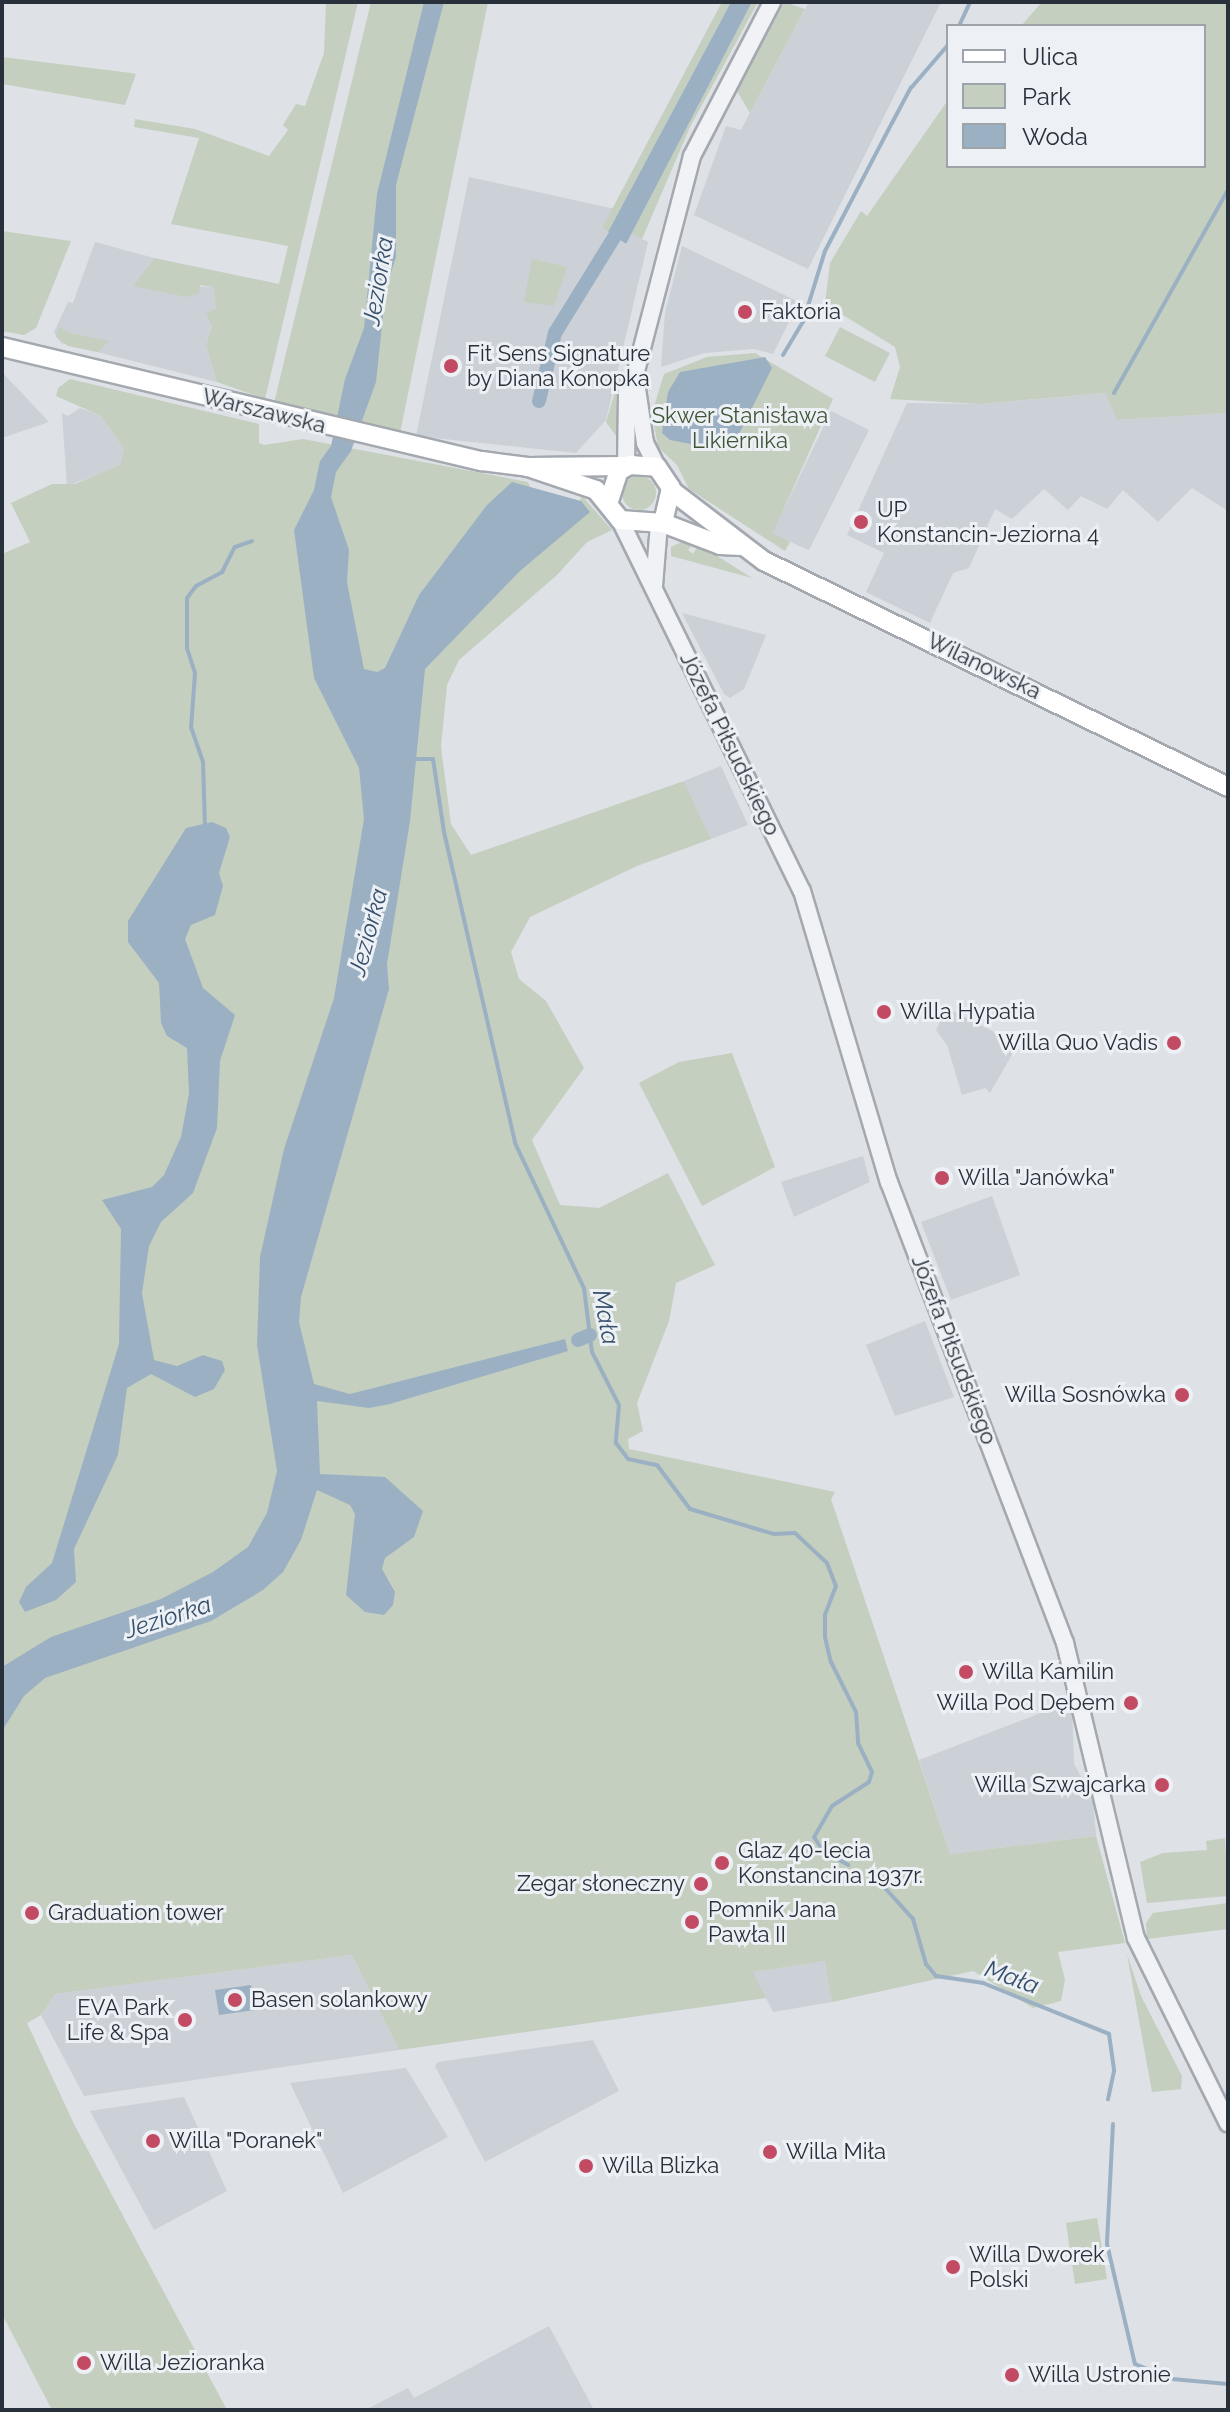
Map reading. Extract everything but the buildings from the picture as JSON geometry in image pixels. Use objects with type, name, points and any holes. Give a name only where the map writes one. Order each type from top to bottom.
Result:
[{"type":"main road","name":"Warszawska","points":[[2,347],[280,417],[528,467],[588,485],[608,504]]},
{"type":"main road","name":"Warszawska","points":[[528,467],[618,465]]},
{"type":"main road","points":[[618,465],[657,467],[672,491],[661,523],[620,520],[608,504],[611,482],[618,465]]},
{"type":"main road","name":"Wilanowska","points":[[672,491],[727,529],[741,546]]},
{"type":"main road","name":"Wilanowska","points":[[661,523],[720,545],[741,546],[1228,787]]},
{"type":"street","points":[[618,465],[627,431],[625,400],[635,375],[692,156],[772,2]]},
{"type":"street","points":[[635,375],[645,443],[657,467]]},
{"type":"street","name":"Józefa Piłsudskiego","points":[[620,520],[802,891],[889,1182],[1065,1643],[1136,1938],[1228,2123]]},
{"type":"street","points":[[654,586],[661,523]]},
{"type":"shaded area","points":[[809,2],[941,2],[808,269],[694,215],[726,126],[741,130]]},
{"type":"shaded area","points":[[469,177],[615,209],[602,228],[625,244],[631,233],[648,242],[606,420],[576,453],[416,436]]},
{"type":"shaded area","points":[[95,242],[154,258],[134,285],[213,287],[216,310],[206,345],[217,382],[61,343],[54,332],[68,302],[73,303]]},
{"type":"shaded area","points":[[682,246],[799,302],[773,354],[754,349],[704,353],[661,367],[665,313]]},
{"type":"shaded area","points":[[2,372],[49,422],[2,438]]},
{"type":"shaded area","points":[[1107,393],[1118,420],[1228,413],[1228,511],[1192,488],[1158,522],[1123,490],[1107,509],[1081,496],[1068,510],[1044,489],[1012,519],[995,509],[969,568],[953,573],[930,623],[866,592],[884,553],[847,535],[907,403],[980,404]]},
{"type":"shaded area","points":[[80,408],[101,416],[124,449],[120,466],[67,486],[62,413],[68,416]]},
{"type":"shaded area","points":[[831,411],[869,430],[809,550],[772,534]]},
{"type":"shaded area","points":[[682,613],[766,635],[744,689],[730,698],[724,694]]},
{"type":"shaded area","points":[[721,766],[748,825],[711,839],[684,781]]},
{"type":"shaded area","points":[[947,1008],[1018,1044],[990,1093],[985,1088],[962,1095],[947,1045],[936,1030]]},
{"type":"shaded area","points":[[863,1156],[870,1182],[794,1217],[781,1182]]},
{"type":"shaded area","points":[[992,1196],[1020,1275],[951,1300],[921,1222]]},
{"type":"shaded area","points":[[925,1321],[954,1397],[895,1416],[866,1345]]},
{"type":"shaded area","points":[[1072,1701],[1074,1764],[1093,1799],[1096,1836],[950,1854],[919,1760]]},
{"type":"shaded area","points":[[352,1955],[399,2050],[84,2096],[41,2015],[55,1994]]},
{"type":"shaded area","points":[[826,1961],[832,2002],[773,2012],[752,1972]]},
{"type":"shaded area","points":[[593,2040],[619,2091],[485,2162],[435,2066],[438,2062]]},
{"type":"shaded area","points":[[406,2068],[448,2137],[343,2193],[290,2083]]},
{"type":"shaded area","points":[[184,2097],[227,2191],[154,2230],[90,2111]]},
{"type":"shaded area","points":[[549,2326],[594,2410],[365,2410],[408,2388],[414,2398]]},
{"type":"green space","points":[[326,2],[358,2],[265,399],[217,382],[206,345],[212,325],[206,313],[216,309],[213,287],[200,285],[199,293],[187,297],[133,286],[154,258],[279,284],[288,246],[171,224],[199,138],[134,127],[135,119],[195,129],[269,156],[288,130],[283,125],[296,104],[305,106],[324,53]]},
{"type":"green space","points":[[371,2],[488,2],[400,433],[274,403]]},
{"type":"green space","points":[[722,2],[731,2],[608,232],[602,228]]},
{"type":"green space","points":[[752,2],[758,2],[690,127],[642,239],[631,233]]},
{"type":"green space","points":[[784,2],[805,9],[750,113],[737,91]]},
{"type":"green space","points":[[1042,2],[1228,2],[1228,413],[1117,420],[1106,393],[980,404],[890,399],[900,367],[895,347],[825,304],[830,263],[861,211],[867,216],[946,103],[946,168],[1206,168],[1206,24],[1023,24]]},
{"type":"green space","points":[[2,57],[136,74],[125,105],[2,84]]},
{"type":"green space","points":[[2,231],[71,241],[36,328],[24,335],[2,331]]},
{"type":"green space","points":[[532,259],[567,267],[554,306],[524,302]]},
{"type":"green space","points":[[59,327],[70,333],[109,341],[98,352],[68,346],[56,337]]},
{"type":"green space","points":[[840,327],[890,353],[875,382],[825,356]]},
{"type":"green space","name":"Skwer Stanisława Likiernika","points":[[755,353],[833,399],[773,533],[790,542],[785,551],[689,489],[677,465],[658,447],[652,413],[664,374],[707,357]]},
{"type":"green space","points":[[622,369],[618,421],[619,440],[606,422]]},
{"type":"green space","points":[[70,379],[259,424],[259,443],[264,445],[303,439],[528,482],[531,489],[580,501],[582,496],[612,530],[587,542],[557,575],[459,660],[447,685],[441,747],[451,824],[471,855],[684,781],[711,839],[637,866],[530,917],[511,952],[519,979],[546,1001],[584,1068],[532,1140],[560,1205],[599,1208],[668,1173],[715,1265],[676,1283],[669,1321],[637,1403],[643,1431],[628,1439],[629,1449],[835,1492],[831,1499],[950,1854],[1096,1836],[1125,1943],[1058,1952],[1065,1980],[1061,2001],[1033,2008],[973,1971],[832,2002],[825,1961],[753,1972],[766,1998],[399,2050],[352,1955],[55,1994],[41,2015],[27,2023],[75,2126],[227,2410],[52,2410],[2,2314],[2,554],[30,542],[11,503],[52,484],[75,484],[120,465],[124,449],[101,416],[56,396],[58,388]]},
{"type":"green space","points":[[639,476],[651,481],[656,493],[651,505],[639,510],[627,505],[622,493],[627,481]]},
{"type":"green space","points":[[684,541],[693,544],[688,550],[693,554],[697,547],[711,552],[752,578],[671,556],[671,547]]},
{"type":"green space","points":[[732,1053],[775,1167],[702,1206],[639,1083],[679,1062]]},
{"type":"green space","points":[[1225,1838],[1228,1896],[1147,1903],[1140,1862],[1163,1853],[1207,1850],[1206,1841]]},
{"type":"green space","points":[[1228,1903],[1228,1929],[1147,1939],[1146,1923],[1153,1913]]},
{"type":"green space","points":[[1127,1954],[1141,1996],[1182,2076],[1181,2089],[1152,2092]]},
{"type":"green space","points":[[1097,2218],[1107,2279],[1075,2284],[1066,2223]]},
{"type":"water","name":"Jeziorka","points":[[424,2],[444,2],[396,185],[396,257],[386,288],[376,382],[351,451],[336,472],[331,497],[349,550],[347,582],[364,669],[377,672],[385,668],[419,595],[487,505],[512,482],[581,501],[590,512],[520,571],[425,669],[410,821],[387,964],[389,989],[301,1297],[299,1322],[314,1384],[350,1394],[565,1339],[568,1351],[390,1404],[369,1408],[317,1401],[320,1474],[385,1477],[423,1511],[414,1537],[385,1558],[382,1569],[395,1592],[393,1605],[384,1615],[365,1612],[346,1595],[355,1514],[350,1505],[317,1490],[301,1540],[283,1572],[263,1590],[211,1621],[45,1678],[24,1696],[2,1731],[2,1667],[51,1637],[161,1599],[213,1572],[248,1547],[267,1513],[277,1471],[257,1345],[260,1257],[284,1149],[334,998],[364,819],[359,768],[314,678],[294,530],[314,490],[320,461],[331,446],[345,379],[364,328],[377,194]]},
{"type":"water","points":[[731,2],[752,2],[626,244],[608,232]]},
{"type":"water","points":[[765,357],[772,368],[733,446],[721,450],[670,440],[662,433],[668,392],[680,372]]},
{"type":"water","points":[[212,822],[226,828],[230,837],[219,873],[223,886],[215,915],[191,925],[185,939],[203,988],[235,1015],[220,1061],[217,1128],[193,1193],[161,1222],[149,1246],[142,1293],[154,1360],[177,1366],[203,1355],[222,1361],[225,1370],[214,1389],[195,1397],[151,1374],[127,1388],[118,1455],[74,1549],[76,1582],[56,1600],[25,1612],[19,1602],[26,1587],[52,1563],[119,1344],[121,1229],[102,1200],[152,1187],[164,1175],[181,1137],[189,1093],[187,1048],[167,1036],[161,1023],[159,983],[128,942],[128,921],[186,828]]},
{"type":"water","name":"Basen solankowy","points":[[251,1985],[255,2010],[219,2015],[215,1990]]},
{"type":"waterway","points":[[960,24],[970,2]]},
{"type":"waterway","points":[[783,355],[803,322],[825,251],[892,123],[911,88],[946,47]]},
{"type":"waterway","points":[[1114,393],[1228,190]]},
{"type":"waterway","points":[[539,401],[555,333],[623,223]]},
{"type":"waterway","points":[[205,828],[203,762],[191,728],[195,673],[187,649],[187,598],[196,586],[222,572],[235,547],[252,541]]},
{"type":"waterway","name":"Mała","points":[[416,759],[433,759],[444,832],[515,1143],[584,1288],[592,1352],[619,1405],[616,1443],[628,1459],[657,1465],[690,1509],[774,1534],[795,1533],[827,1563],[836,1586],[825,1615],[825,1637],[831,1662],[856,1712],[858,1743],[872,1772],[869,1782],[832,1806],[814,1837],[823,1851],[848,1865]]},
{"type":"waterway","points":[[578,1340],[590,1335]]},
{"type":"waterway","name":"Mała","points":[[885,1888],[913,1919],[926,1964],[936,1976],[983,1983],[1109,2034],[1114,2071],[1108,2099]]},
{"type":"waterway","name":"Mała","points":[[1113,2124],[1107,2244],[1135,2364],[1172,2379],[1228,2384]]},
{"type":"place","name":"Faktoria","points":[[745,312]]},
{"type":"place","name":"Fit Sens Signature by Diana Konopka","points":[[451,366]]},
{"type":"place","name":"UP Konstancin-Jeziorna 4","points":[[861,522]]},
{"type":"place","name":"Willa Hypatia","points":[[884,1012]]},
{"type":"place","name":"Willa Quo Vadis","points":[[1174,1043]]},
{"type":"place","name":"Willa \"Janówka\"","points":[[942,1178]]},
{"type":"place","name":"Willa Sosnówka","points":[[1182,1395]]},
{"type":"place","name":"Willa Kamilin","points":[[966,1672]]},
{"type":"place","name":"Willa Pod Dębem","points":[[1131,1703]]},
{"type":"place","name":"Willa Szwajcarka","points":[[1162,1785]]},
{"type":"place","name":"Glaz 40-lecia Konstancina 1937r.","points":[[722,1863]]},
{"type":"place","name":"Zegar słoneczny","points":[[701,1884]]},
{"type":"place","name":"Graduation tower","points":[[32,1913]]},
{"type":"place","name":"Pomnik Jana Pawła II","points":[[692,1922]]},
{"type":"place","name":"Basen solankowy","points":[[235,2000]]},
{"type":"place","name":"EVA Park Life & Spa","points":[[185,2020]]},
{"type":"place","name":"Willa \"Poranek\"","points":[[153,2141]]},
{"type":"place","name":"Willa Miła","points":[[770,2152]]},
{"type":"place","name":"Willa Blizka","points":[[586,2166]]},
{"type":"place","name":"Willa Dworek Polski","points":[[953,2267]]},
{"type":"place","name":"Willa Jezioranka","points":[[84,2363]]},
{"type":"place","name":"Willa Ustronie","points":[[1012,2375]]}]
